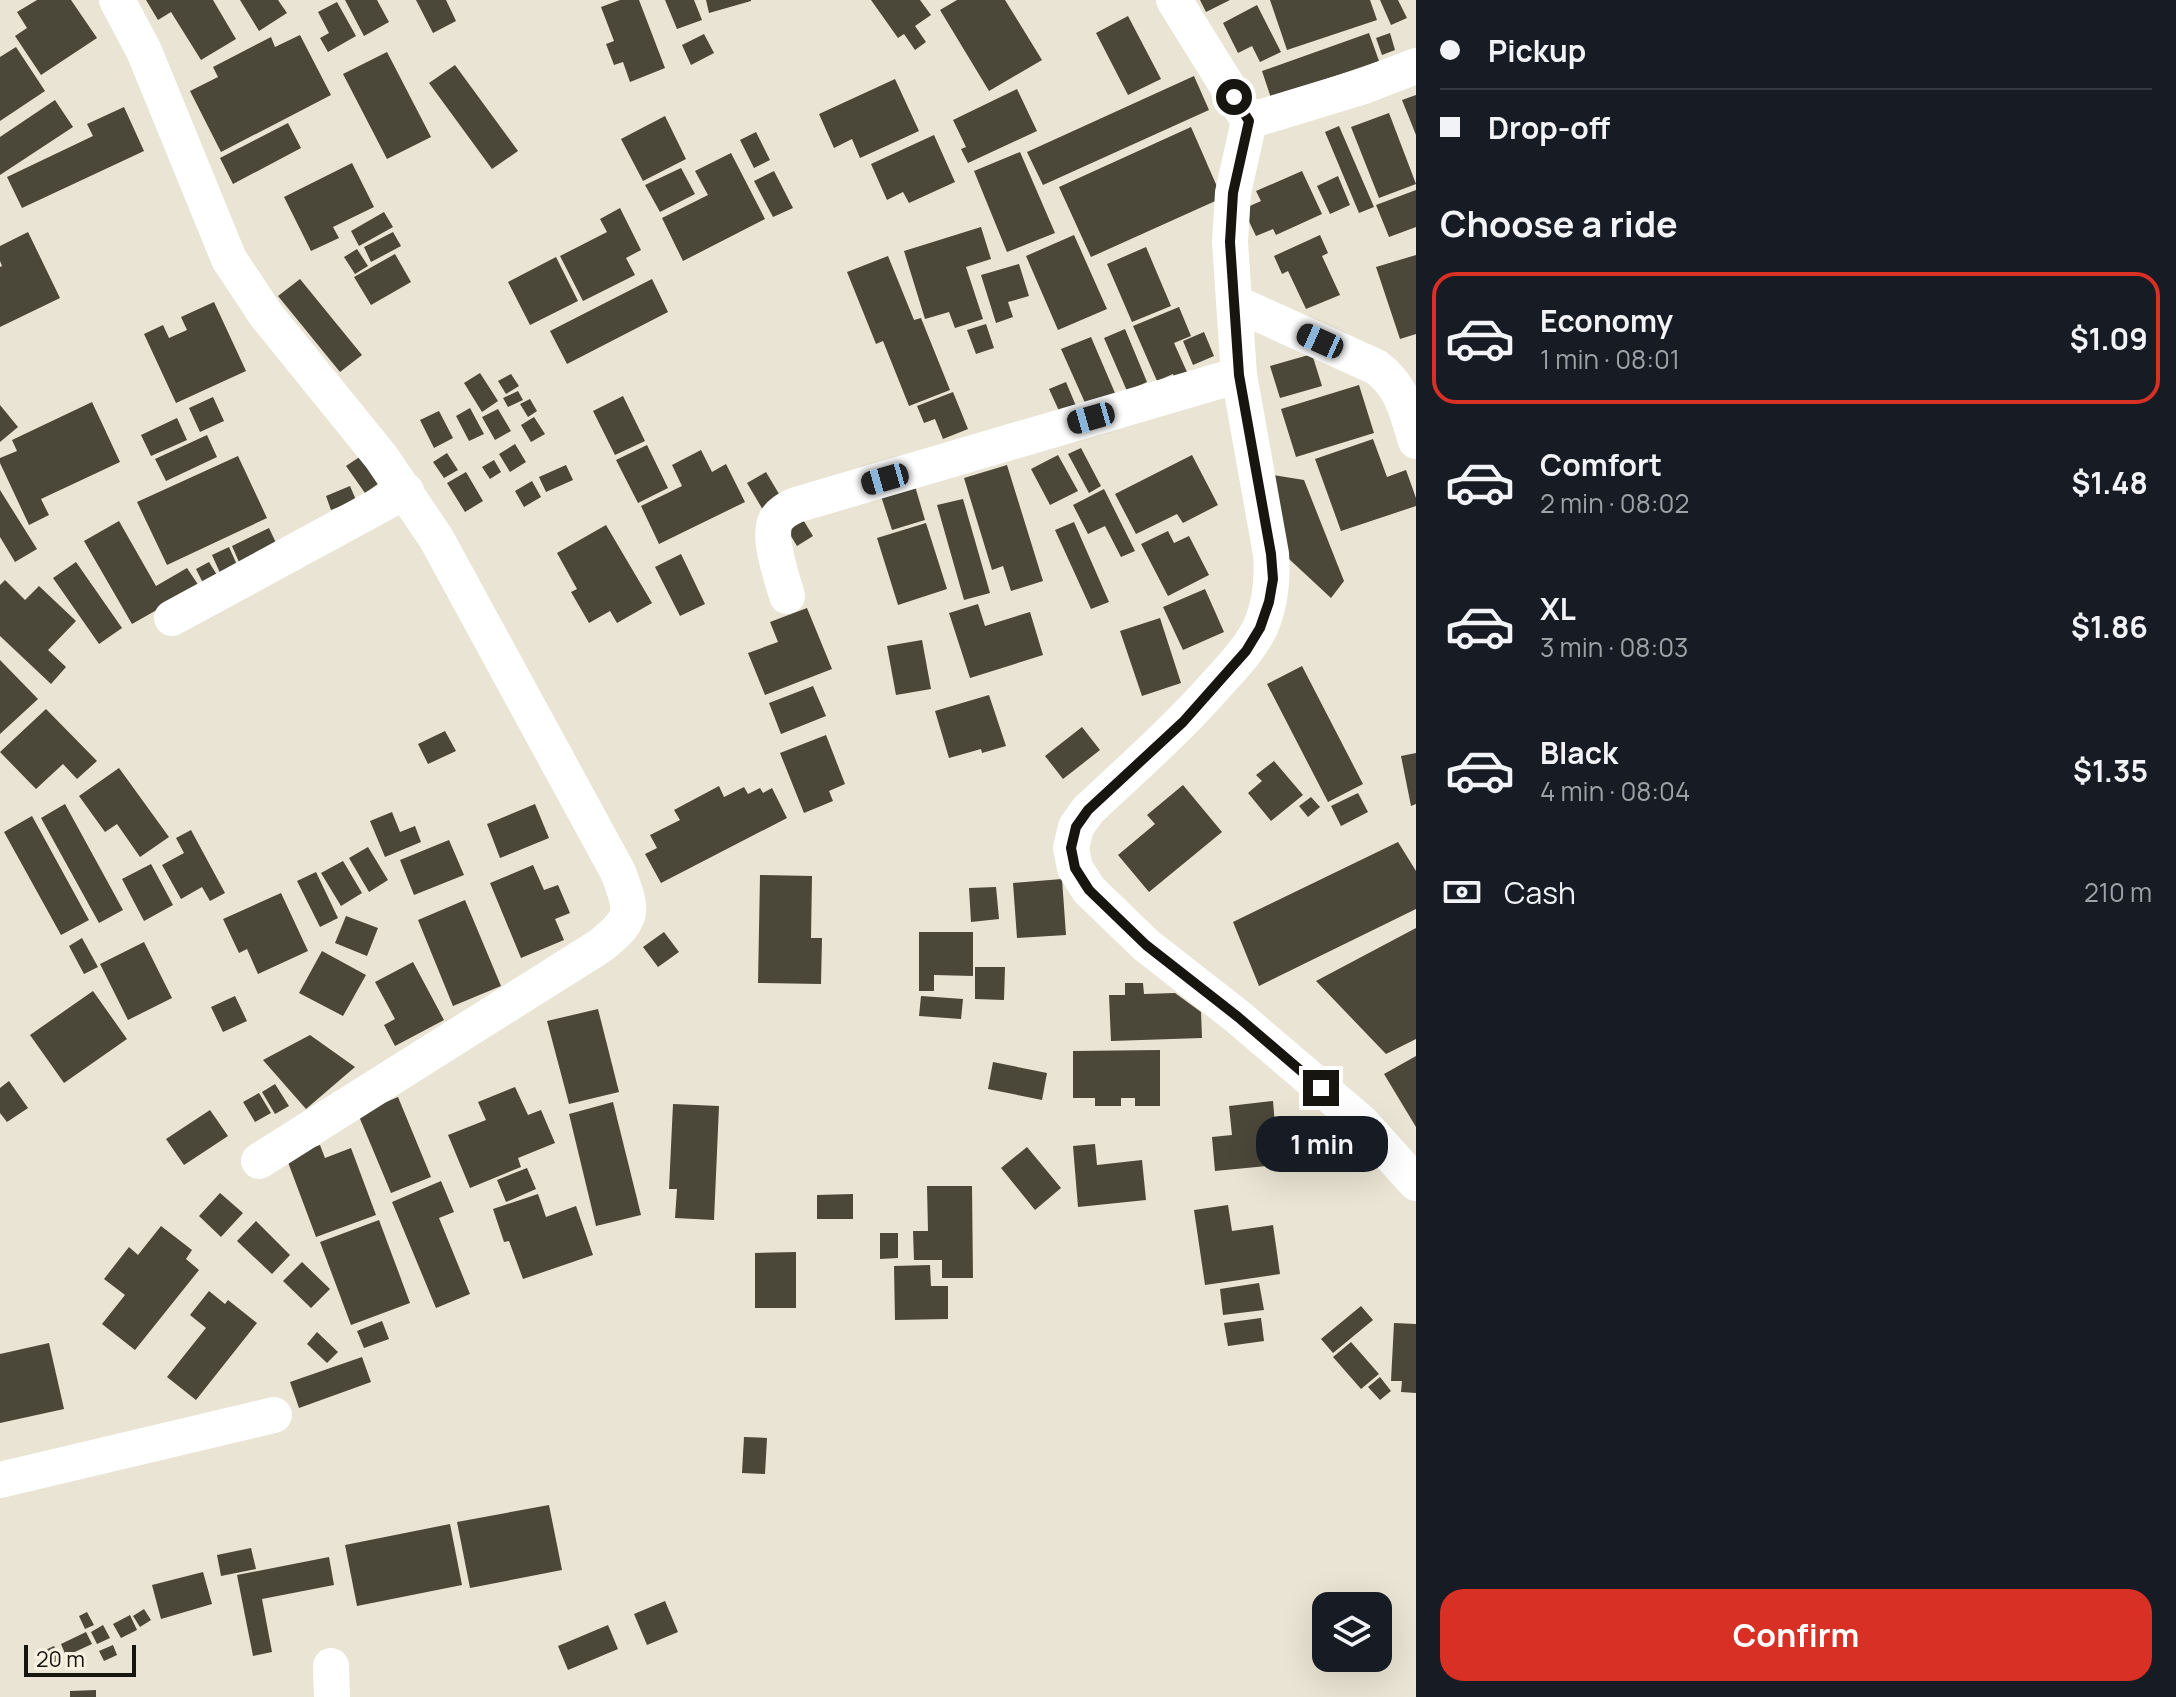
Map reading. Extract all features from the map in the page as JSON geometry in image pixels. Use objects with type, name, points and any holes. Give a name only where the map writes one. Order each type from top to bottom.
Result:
[{"type":"street","points":[[117,0],[144,51],[229,259],[266,315],[381,457],[436,538],[618,872],[628,900],[628,916],[620,930],[600,946],[259,1161]]},
{"type":"street","points":[[1174,0],[1249,121],[1232,205],[1230,242],[1239,375],[1273,579],[1260,628],[1246,651],[1183,722],[1082,818],[1076,827],[1071,848],[1075,868],[1089,890],[1146,945],[1238,1017],[1362,1123],[1416,1183]]},
{"type":"street","points":[[1249,121],[1364,86],[1416,66]]},
{"type":"street","points":[[1235,303],[1376,367],[1390,377],[1399,390],[1416,441]]},
{"type":"street","points":[[787,596],[773,531],[776,520],[785,510],[1239,375]]},
{"type":"street","points":[[172,618],[406,491]]},
{"type":"street","points":[[0,1480],[274,1415]]},
{"type":"building","points":[[37,0],[71,0],[97,38],[41,75],[15,36],[27,28],[17,12]]},
{"type":"building","points":[[146,0],[213,0],[236,39],[201,60],[171,12],[158,20]]},
{"type":"building","points":[[240,0],[278,0],[287,13],[259,31]]},
{"type":"building","points":[[345,0],[377,0],[389,22],[364,36]]},
{"type":"building","points":[[416,0],[446,0],[456,21],[433,33]]},
{"type":"building","points":[[620,0],[639,0],[665,68],[630,82],[623,62],[614,65],[606,44],[614,41],[601,7]]},
{"type":"building","points":[[665,0],[694,0],[702,20],[677,29]]},
{"type":"building","points":[[706,0],[751,0],[751,1],[709,13]]},
{"type":"building","points":[[871,0],[920,0],[931,15],[915,26],[926,42],[915,50],[904,34],[898,38]]},
{"type":"building","points":[[957,0],[1005,0],[1042,60],[989,91],[940,10]]},
{"type":"building","points":[[1200,0],[1230,0],[1206,12]]},
{"type":"building","points":[[1270,0],[1370,0],[1377,20],[1287,50]]},
{"type":"building","points":[[1380,0],[1398,0],[1407,18],[1391,25]]},
{"type":"building","points":[[337,2],[356,36],[328,52],[320,38],[329,33],[318,12]]},
{"type":"building","points":[[1257,5],[1281,52],[1260,62],[1252,46],[1238,53],[1223,23]]},
{"type":"building","points":[[1128,16],[1161,79],[1128,95],[1096,33]]},
{"type":"building","points":[[1369,33],[1379,61],[1271,98],[1262,71]]},
{"type":"building","points":[[1390,33],[1395,50],[1382,55],[1376,38]]},
{"type":"building","points":[[704,34],[714,53],[691,65],[682,45]]},
{"type":"building","points":[[300,35],[331,95],[221,152],[190,91],[218,77],[213,67],[271,37],[275,47]]},
{"type":"building","points":[[16,47],[45,91],[0,121],[0,57]]},
{"type":"building","points":[[387,52],[431,137],[387,159],[343,74]]},
{"type":"building","points":[[455,65],[518,151],[492,169],[429,83]]},
{"type":"building","points":[[1194,76],[1209,110],[1043,185],[1027,152]]},
{"type":"building","points":[[895,79],[919,131],[860,158],[852,139],[834,148],[819,114]]},
{"type":"building","points":[[1017,89],[1037,131],[968,163],[961,149],[966,147],[953,120]]},
{"type":"building","points":[[1416,95],[1416,135],[1402,100]]},
{"type":"building","points":[[55,100],[73,127],[0,175],[0,137]]},
{"type":"building","points":[[124,107],[144,151],[22,208],[7,177],[93,136],[87,124]]},
{"type":"building","points":[[1389,113],[1416,184],[1379,198],[1351,127]]},
{"type":"building","points":[[665,116],[686,159],[643,181],[621,139]]},
{"type":"building","points":[[288,123],[301,148],[233,184],[220,158]]},
{"type":"building","points":[[1339,126],[1374,207],[1359,213],[1325,132]]},
{"type":"building","points":[[1191,127],[1222,198],[1091,257],[1059,187]]},
{"type":"building","points":[[756,132],[770,160],[754,168],[740,140]]},
{"type":"building","points":[[934,135],[955,182],[909,203],[903,192],[887,200],[871,164]]},
{"type":"building","points":[[1020,152],[1055,233],[1007,252],[974,171]]},
{"type":"building","points":[[731,153],[765,219],[683,261],[662,218],[708,195],[695,171]]},
{"type":"building","points":[[352,163],[374,207],[333,227],[339,238],[311,251],[284,197]]},
{"type":"building","points":[[681,168],[695,194],[660,212],[645,185]]},
{"type":"building","points":[[774,171],[793,208],[773,217],[754,181]]},
{"type":"building","points":[[1302,171],[1322,214],[1276,235],[1273,229],[1256,236],[1243,209],[1261,201],[1256,191]]},
{"type":"building","points":[[1338,176],[1350,205],[1330,214],[1317,186]]},
{"type":"building","points":[[1416,190],[1416,227],[1389,237],[1376,205]]},
{"type":"building","points":[[620,208],[641,250],[626,258],[635,275],[583,301],[560,256],[607,232],[600,219]]},
{"type":"building","points":[[384,212],[393,227],[359,246],[351,231]]},
{"type":"building","points":[[981,227],[991,259],[966,267],[983,319],[955,328],[949,312],[925,319],[904,251]]},
{"type":"building","points":[[28,232],[60,298],[0,327],[0,246]]},
{"type":"building","points":[[393,232],[401,246],[371,262],[364,247]]},
{"type":"building","points":[[1074,235],[1107,309],[1058,330],[1026,256]]},
{"type":"building","points":[[1320,235],[1328,253],[1322,256],[1340,295],[1306,309],[1288,271],[1282,274],[1274,256]]},
{"type":"building","points":[[1146,247],[1171,306],[1132,322],[1107,264]]},
{"type":"building","points":[[357,249],[368,266],[355,274],[344,257]]},
{"type":"building","points":[[395,254],[411,282],[371,305],[354,277]]},
{"type":"building","points":[[1416,255],[1416,334],[1400,339],[1376,267]]},
{"type":"building","points":[[888,256],[914,320],[921,318],[950,390],[909,406],[883,341],[876,344],[847,272]]},
{"type":"building","points":[[556,257],[578,301],[530,325],[508,282]]},
{"type":"building","points":[[1019,264],[1029,296],[1008,302],[1013,317],[996,323],[981,275]]},
{"type":"building","points":[[300,279],[362,355],[340,372],[278,296]]},
{"type":"building","points":[[652,279],[668,312],[567,364],[550,331]]},
{"type":"building","points":[[214,302],[246,371],[176,403],[144,334],[163,325],[169,338],[187,330],[181,317]]},
{"type":"building","points":[[1179,307],[1191,336],[1174,343],[1187,372],[1157,381],[1133,326]]},
{"type":"building","points":[[986,324],[994,348],[976,354],[967,330]]},
{"type":"building","points":[[1125,329],[1147,382],[1127,391],[1104,338]]},
{"type":"building","points":[[1204,332],[1214,356],[1193,365],[1183,341]]},
{"type":"building","points":[[1091,337],[1115,393],[1086,405],[1061,349]]},
{"type":"building","points":[[1312,354],[1322,386],[1280,398],[1270,366]]},
{"type":"building","points":[[480,373],[498,401],[482,412],[464,383]]},
{"type":"building","points":[[511,374],[519,386],[506,394],[498,381]]},
{"type":"building","points":[[1066,382],[1076,406],[1060,413],[1049,389]]},
{"type":"building","points":[[1359,385],[1374,433],[1296,457],[1281,409]]},
{"type":"building","points":[[518,391],[523,400],[508,407],[503,398]]},
{"type":"building","points":[[953,392],[968,429],[943,439],[935,419],[924,423],[917,406]]},
{"type":"building","points":[[623,396],[645,441],[615,455],[593,411]]},
{"type":"building","points":[[213,397],[224,421],[200,432],[189,408]]},
{"type":"building","points":[[530,399],[537,411],[528,417],[520,404]]},
{"type":"building","points":[[92,402],[120,462],[41,499],[49,515],[29,525],[0,458],[17,451],[12,440]]},
{"type":"building","points":[[0,405],[18,427],[0,442]]},
{"type":"building","points":[[470,408],[484,434],[469,441],[456,416]]},
{"type":"building","points":[[498,409],[511,431],[495,440],[482,417]]},
{"type":"building","points":[[439,411],[453,438],[434,448],[420,420]]},
{"type":"building","points":[[534,417],[545,434],[531,442],[521,425]]},
{"type":"building","points":[[177,418],[187,440],[151,456],[141,435]]},
{"type":"building","points":[[207,435],[217,457],[166,481],[155,459]]},
{"type":"building","points":[[1373,439],[1387,477],[1406,470],[1416,506],[1341,531],[1315,459]]},
{"type":"building","points":[[515,444],[526,462],[510,472],[499,454]]},
{"type":"building","points":[[647,445],[668,488],[638,503],[616,460]]},
{"type":"building","points":[[1081,448],[1101,486],[1089,493],[1068,454]]},
{"type":"building","points":[[701,450],[712,472],[726,464],[745,502],[659,544],[641,506],[682,486],[672,465]]},
{"type":"building","points":[[447,453],[458,470],[444,478],[433,462]]},
{"type":"building","points":[[364,454],[382,481],[365,493],[346,466]]},
{"type":"building","points":[[1058,455],[1078,491],[1050,505],[1031,469]]},
{"type":"building","points":[[1192,455],[1218,505],[1183,523],[1177,514],[1136,534],[1115,494]]},
{"type":"building","points":[[238,456],[267,518],[167,565],[137,502]]},
{"type":"building","points":[[494,460],[501,472],[490,479],[482,467]]},
{"type":"building","points":[[566,465],[573,480],[546,492],[539,477]]},
{"type":"building","points":[[1007,465],[1043,581],[1011,591],[1003,566],[992,570],[964,478]]},
{"type":"building","points":[[466,472],[483,501],[465,512],[447,483]]},
{"type":"building","points":[[766,472],[782,499],[763,510],[747,483]]},
{"type":"building","points":[[1273,475],[1304,480],[1344,581],[1331,598],[1289,559]]},
{"type":"building","points":[[532,481],[541,497],[524,507],[515,491]]},
{"type":"building","points":[[350,486],[356,500],[331,510],[326,496]]},
{"type":"building","points":[[915,486],[925,520],[892,530],[881,496]]},
{"type":"building","points":[[1104,489],[1135,551],[1121,557],[1105,526],[1088,534],[1073,505]]},
{"type":"building","points":[[0,490],[37,549],[15,562],[0,537]]},
{"type":"building","points":[[963,499],[990,593],[964,600],[937,505]]},
{"type":"building","points":[[799,513],[813,536],[797,546],[783,523]]},
{"type":"building","points":[[119,521],[156,586],[187,568],[199,586],[132,624],[84,541]]},
{"type":"building","points":[[1074,522],[1109,602],[1091,609],[1055,530]]},
{"type":"building","points":[[926,523],[947,589],[898,605],[877,538]]},
{"type":"building","points":[[606,525],[652,603],[617,623],[610,611],[589,623],[571,592],[577,589],[557,553]]},
{"type":"building","points":[[269,528],[277,545],[239,562],[232,546]]},
{"type":"building","points":[[1168,531],[1174,543],[1189,536],[1209,575],[1168,596],[1141,544]]},
{"type":"building","points":[[229,547],[238,567],[221,575],[212,555]]},
{"type":"building","points":[[681,554],[705,604],[680,616],[655,567]]},
{"type":"building","points":[[76,562],[122,628],[99,644],[53,578]]},
{"type":"building","points":[[209,562],[217,575],[203,583],[196,569]]},
{"type":"building","points":[[5,580],[25,600],[39,586],[76,621],[48,650],[66,667],[51,684],[0,636],[0,585]]},
{"type":"building","points":[[1205,589],[1224,632],[1183,650],[1163,607]]},
{"type":"building","points":[[978,604],[985,626],[1030,612],[1043,655],[970,678],[949,613]]},
{"type":"building","points":[[807,608],[832,669],[765,695],[748,653],[778,642],[770,622]]},
{"type":"building","points":[[1160,618],[1181,683],[1142,696],[1120,631]]},
{"type":"building","points":[[922,640],[931,689],[896,695],[887,646]]},
{"type":"building","points":[[0,660],[38,699],[0,734]]},
{"type":"building","points":[[1302,666],[1363,784],[1328,802],[1267,684]]},
{"type":"building","points":[[813,686],[826,716],[781,734],[769,703]]},
{"type":"building","points":[[989,695],[1006,746],[949,758],[935,711]]},
{"type":"building","points":[[46,709],[97,761],[77,779],[63,764],[36,789],[0,752]]},
{"type":"building","points":[[1082,727],[1100,750],[1063,779],[1045,756]]},
{"type":"building","points":[[445,731],[456,751],[428,764],[418,744]]},
{"type":"building","points":[[826,735],[845,784],[829,791],[833,801],[804,813],[780,753]]},
{"type":"building","points":[[1416,753],[1416,804],[1411,806],[1401,756]]},
{"type":"building","points":[[1274,761],[1303,795],[1271,821],[1248,793],[1262,781],[1256,775]]},
{"type":"building","points":[[119,768],[169,837],[140,857],[117,824],[105,832],[79,796]]},
{"type":"building","points":[[1183,785],[1222,832],[1149,892],[1118,855],[1155,824],[1147,815]]},
{"type":"building","points":[[719,786],[724,797],[744,787],[748,794],[760,788],[763,793],[772,788],[787,818],[661,883],[645,854],[657,848],[650,835],[680,820],[674,810]]},
{"type":"building","points":[[1358,793],[1368,812],[1341,826],[1331,806]]},
{"type":"building","points":[[1311,797],[1320,807],[1308,817],[1299,806]]},
{"type":"building","points":[[65,804],[123,910],[99,923],[41,818]]},
{"type":"building","points":[[535,804],[549,838],[500,858],[487,824]]},
{"type":"building","points":[[392,812],[400,832],[415,826],[421,842],[385,857],[370,821]]},
{"type":"building","points":[[32,816],[89,920],[61,935],[4,832]]},
{"type":"building","points":[[191,830],[225,893],[210,901],[202,887],[181,899],[162,865],[184,853],[176,838]]},
{"type":"building","points":[[449,840],[464,875],[414,895],[400,860]]},
{"type":"building","points":[[1398,842],[1416,871],[1416,909],[1259,986],[1233,922]]},
{"type":"building","points":[[368,847],[388,880],[369,892],[349,858]]},
{"type":"building","points":[[343,861],[362,893],[341,906],[321,873]]},
{"type":"building","points":[[151,864],[173,905],[144,921],[122,879]]},
{"type":"building","points":[[533,865],[544,890],[558,885],[570,913],[555,919],[564,940],[521,958],[490,883]]},
{"type":"building","points":[[316,872],[338,918],[320,927],[297,881]]},
{"type":"building","points":[[760,875],[812,876],[811,938],[822,938],[821,984],[758,983]]},
{"type":"building","points":[[1062,879],[1066,935],[1017,938],[1013,883]]},
{"type":"building","points":[[996,887],[999,919],[971,922],[969,888]]},
{"type":"building","points":[[281,893],[308,951],[258,974],[247,949],[239,953],[223,919]]},
{"type":"building","points":[[465,900],[501,986],[453,1006],[418,920]]},
{"type":"building","points":[[346,916],[378,928],[367,956],[335,943]]},
{"type":"building","points":[[1416,928],[1416,1039],[1386,1054],[1316,981]]},
{"type":"building","points":[[664,932],[679,952],[658,967],[643,947]]},
{"type":"building","points":[[919,932],[973,932],[973,976],[934,975],[934,991],[919,991]]},
{"type":"building","points":[[82,938],[98,967],[84,974],[69,946]]},
{"type":"building","points":[[144,942],[172,998],[128,1020],[100,964]]},
{"type":"building","points":[[322,951],[366,975],[343,1016],[299,993]]},
{"type":"building","points":[[413,962],[444,1020],[395,1046],[384,1025],[395,1019],[375,982]]},
{"type":"building","points":[[975,967],[1005,967],[1004,1000],[975,999]]},
{"type":"building","points":[[1125,983],[1143,983],[1144,994],[1175,993],[1201,1012],[1202,1038],[1111,1041],[1109,995],[1125,995]]},
{"type":"building","points":[[93,991],[127,1039],[64,1083],[30,1035]]},
{"type":"building","points":[[235,996],[247,1021],[223,1032],[211,1007]]},
{"type":"building","points":[[921,996],[963,999],[961,1019],[919,1016]]},
{"type":"building","points":[[598,1009],[619,1092],[569,1104],[547,1021]]},
{"type":"building","points":[[310,1035],[355,1067],[306,1109],[263,1060]]},
{"type":"building","points":[[1160,1050],[1160,1106],[1135,1106],[1135,1098],[1121,1098],[1121,1106],[1095,1106],[1095,1098],[1073,1098],[1073,1051]]},
{"type":"building","points":[[1416,1056],[1416,1127],[1384,1074]]},
{"type":"building","points":[[993,1062],[1047,1073],[1042,1100],[988,1089]]},
{"type":"building","points":[[9,1081],[28,1108],[7,1122],[0,1113],[0,1088]]},
{"type":"building","points":[[275,1084],[289,1106],[275,1114],[262,1092]]},
{"type":"building","points":[[515,1087],[528,1115],[541,1110],[555,1143],[518,1158],[521,1167],[470,1188],[448,1135],[486,1120],[478,1102]]},
{"type":"building","points":[[259,1093],[271,1113],[255,1122],[243,1102]]},
{"type":"building","points":[[398,1097],[431,1177],[391,1193],[358,1114]]},
{"type":"building","points":[[1273,1101],[1275,1125],[1305,1122],[1310,1162],[1215,1171],[1212,1137],[1232,1135],[1229,1106]]},
{"type":"building","points":[[613,1102],[641,1215],[596,1226],[569,1114]]},
{"type":"building","points":[[673,1104],[719,1106],[714,1220],[675,1218],[677,1189],[669,1189]]},
{"type":"building","points":[[210,1110],[228,1136],[184,1165],[166,1139]]},
{"type":"building","points":[[1095,1144],[1097,1165],[1142,1160],[1146,1200],[1078,1207],[1073,1146]]},
{"type":"building","points":[[320,1145],[325,1158],[351,1148],[376,1215],[316,1237],[286,1157]]},
{"type":"building","points":[[1027,1147],[1061,1188],[1035,1210],[1001,1168]]},
{"type":"building","points":[[527,1168],[536,1189],[506,1202],[497,1180]]},
{"type":"building","points":[[441,1181],[454,1212],[439,1218],[470,1294],[436,1308],[392,1202]]},
{"type":"building","points":[[927,1186],[972,1186],[973,1278],[942,1278],[942,1260],[914,1260],[913,1231],[928,1231]]},
{"type":"building","points":[[220,1193],[243,1213],[221,1237],[199,1216]]},
{"type":"building","points":[[538,1194],[546,1217],[576,1206],[593,1255],[523,1279],[509,1241],[504,1242],[493,1209]]},
{"type":"building","points":[[853,1194],[853,1219],[817,1219],[817,1195]]},
{"type":"building","points":[[1228,1205],[1232,1231],[1273,1225],[1280,1274],[1205,1285],[1194,1210]]},
{"type":"building","points":[[379,1220],[410,1303],[351,1325],[320,1242]]},
{"type":"building","points":[[256,1221],[290,1255],[272,1274],[237,1241]]},
{"type":"building","points":[[161,1226],[192,1250],[186,1259],[199,1270],[135,1350],[102,1324],[125,1295],[104,1279],[129,1247],[138,1255]]},
{"type":"building","points":[[880,1233],[898,1233],[898,1258],[880,1259]]},
{"type":"building","points":[[796,1252],[796,1308],[755,1308],[755,1253]]},
{"type":"building","points":[[302,1262],[330,1289],[311,1308],[283,1281]]},
{"type":"building","points":[[930,1265],[931,1286],[948,1286],[948,1319],[895,1320],[894,1266]]},
{"type":"building","points":[[1259,1283],[1264,1310],[1223,1315],[1220,1289]]},
{"type":"building","points":[[209,1291],[225,1304],[228,1300],[257,1323],[196,1400],[167,1377],[206,1328],[190,1315]]},
{"type":"building","points":[[1361,1306],[1373,1320],[1333,1353],[1321,1339]]},
{"type":"building","points":[[1261,1318],[1264,1341],[1228,1346],[1224,1323]]},
{"type":"building","points":[[382,1321],[389,1339],[364,1348],[357,1331]]},
{"type":"building","points":[[1394,1323],[1416,1324],[1416,1393],[1401,1392],[1402,1381],[1391,1381]]},
{"type":"building","points":[[317,1332],[338,1352],[327,1363],[307,1344]]},
{"type":"building","points":[[1351,1342],[1379,1374],[1361,1389],[1333,1357]]},
{"type":"building","points":[[49,1343],[64,1409],[0,1423],[0,1354]]},
{"type":"building","points":[[362,1357],[371,1382],[299,1408],[290,1382]]},
{"type":"building","points":[[1380,1377],[1391,1391],[1380,1400],[1368,1387]]},
{"type":"building","points":[[744,1437],[767,1438],[765,1474],[742,1473]]},
{"type":"building","points":[[549,1505],[562,1570],[470,1588],[457,1522]]},
{"type":"building","points":[[450,1524],[462,1585],[357,1606],[345,1545]]},
{"type":"building","points":[[251,1548],[256,1569],[221,1576],[217,1555]]},
{"type":"building","points":[[329,1557],[334,1585],[262,1599],[272,1652],[253,1656],[237,1575]]},
{"type":"building","points":[[203,1572],[212,1604],[161,1619],[152,1585]]},
{"type":"building","points":[[665,1601],[678,1632],[647,1645],[634,1614]]},
{"type":"building","points":[[144,1609],[151,1620],[140,1627],[133,1616]]},
{"type":"building","points":[[87,1612],[94,1625],[85,1629],[79,1616]]},
{"type":"building","points":[[130,1615],[137,1630],[121,1638],[113,1624]]},
{"type":"building","points":[[103,1625],[110,1638],[97,1644],[91,1632]]},
{"type":"building","points":[[608,1625],[618,1649],[568,1670],[558,1646]]},
{"type":"building","points":[[86,1632],[92,1644],[66,1656],[61,1644]]},
{"type":"building","points":[[113,1645],[117,1655],[104,1661],[99,1651]]},
{"type":"building","points":[[54,1646],[60,1660],[50,1664],[43,1651]]},
{"type":"building","points":[[96,1690],[96,1697],[70,1697],[70,1691]]},
{"type":"route","points":[[1234,97],[1249,121],[1233,193],[1230,242],[1239,375],[1271,554],[1273,579],[1269,602],[1260,628],[1246,651],[1183,722],[1088,810],[1076,827],[1071,848],[1075,868],[1089,890],[1146,945],[1238,1017],[1321,1088]]}]
